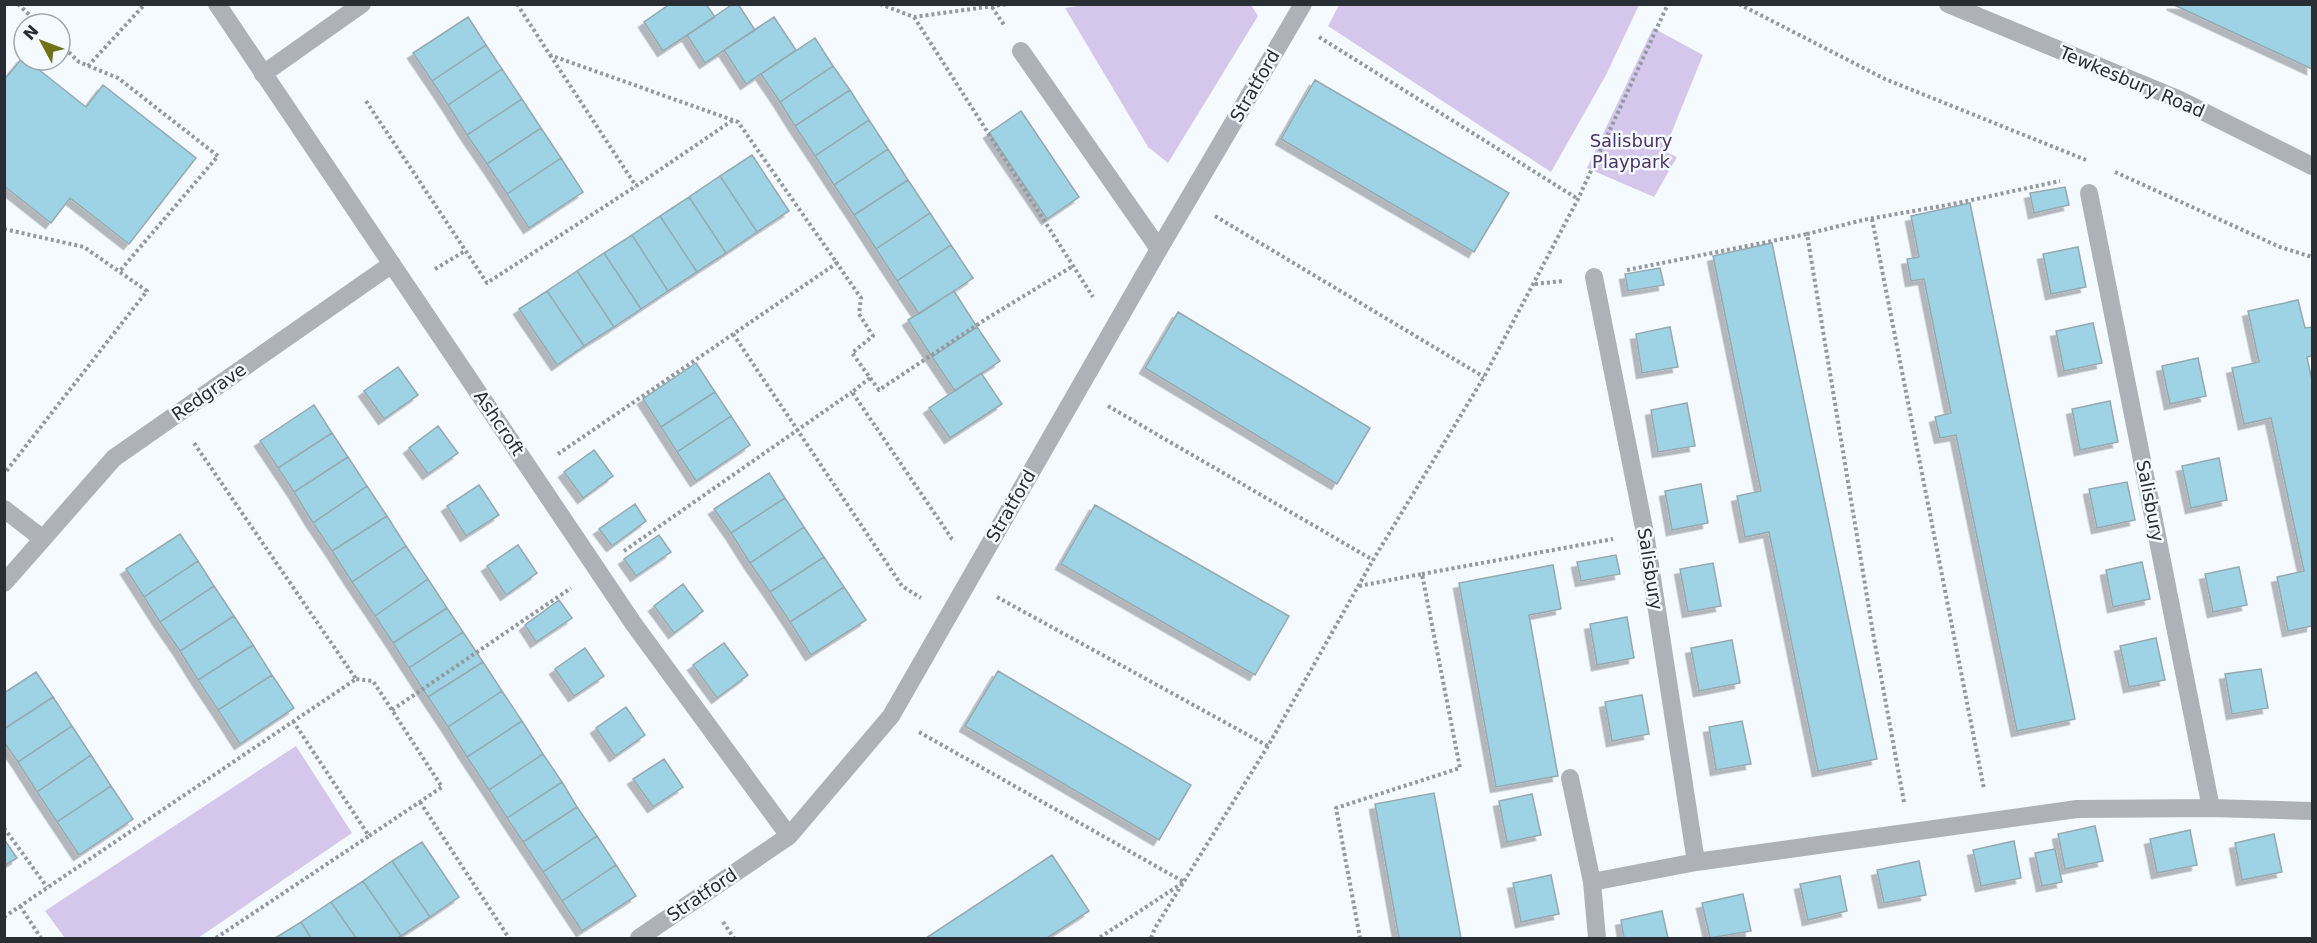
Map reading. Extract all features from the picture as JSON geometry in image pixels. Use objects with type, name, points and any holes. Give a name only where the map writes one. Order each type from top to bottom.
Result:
[{"type":"street","name":"Ashcroft","points":[[217,4],[633,623],[789,836]]},
{"type":"street","points":[[263,74],[362,4]]},
{"type":"street","name":"Stratford","points":[[639,939],[789,836],[891,716],[1159,249],[1303,4]]},
{"type":"street","name":"Tewkesbury Road","points":[[1948,4],[2178,99],[2313,166]]},
{"type":"street","points":[[1021,51],[1159,249]]},
{"type":"street","name":"Salisbury","points":[[2090,193],[2211,808]]},
{"type":"street","name":"Redgrave","points":[[4,583],[114,458],[392,264]]},
{"type":"street","name":"Salisbury","points":[[1594,277],[1645,533],[1696,862]]},
{"type":"street","points":[[4,509],[43,539]]},
{"type":"street","points":[[1570,778],[1592,882],[1597,939]]},
{"type":"street","points":[[1592,882],[1696,862],[2077,809],[2211,808],[2313,812]]},
{"type":"path","points":[[88,66],[146,4]]},
{"type":"path","points":[[517,4],[636,186]]},
{"type":"path","points":[[880,4],[914,17],[1008,4]]},
{"type":"path","points":[[1151,939],[1155,928],[1268,746],[1373,560],[1484,377],[1578,199],[1668,4]]},
{"type":"path","points":[[1739,4],[1885,79],[2108,169],[2280,247],[2313,257]]},
{"type":"path","points":[[914,17],[1114,329]]},
{"type":"path","points":[[1293,21],[1578,199]]},
{"type":"path","points":[[72,55],[79,62],[118,78],[218,156],[119,272]]},
{"type":"path","points":[[550,55],[738,122],[861,298],[859,314],[873,336],[852,353],[879,390],[1073,266]]},
{"type":"path","points":[[366,101],[487,283],[733,120]]},
{"type":"path","points":[[1594,277],[2068,179],[2090,193],[2108,169]]},
{"type":"path","points":[[1189,200],[1484,377]]},
{"type":"path","points":[[1872,219],[1990,821]]},
{"type":"path","points":[[4,229],[84,247],[147,291],[4,474]]},
{"type":"path","points":[[1807,234],[1872,633],[1906,811]]},
{"type":"path","points":[[532,471],[837,263],[834,260]]},
{"type":"path","points":[[733,334],[902,586],[948,616]]},
{"type":"path","points":[[870,378],[852,392],[952,539],[983,555]]},
{"type":"path","points":[[1079,389],[1373,560]]},
{"type":"path","points":[[175,416],[356,679]]},
{"type":"path","points":[[1358,586],[1645,533]]},
{"type":"path","points":[[1360,939],[1336,808],[1460,768],[1422,574]]},
{"type":"path","points":[[968,581],[1268,746]]},
{"type":"path","points":[[4,917],[356,679],[373,681],[442,787],[216,939]]},
{"type":"path","points":[[891,716],[1184,882]]},
{"type":"path","points":[[293,721],[369,836]]},
{"type":"path","points":[[420,802],[509,939]]},
{"type":"path","points":[[4,828],[47,887]]},
{"type":"path","points":[[1099,939],[1184,882]]},
{"type":"path","points":[[20,906],[42,939]]},
{"type":"green space","points":[[1090,4],[1251,5],[1258,16],[1168,163],[1148,147],[1065,8]]},
{"type":"green space","points":[[1339,4],[1639,5],[1606,75],[1551,172],[1328,26]]},
{"type":"green space","name":"Salisbury Playpark","points":[[1653,28],[1703,55],[1664,151],[1677,157],[1654,197],[1587,168]]},
{"type":"green space","points":[[296,746],[352,833],[198,938],[65,938],[45,911]]},
{"type":"building","points":[[670,4],[706,4],[715,17],[663,51],[644,22]]},
{"type":"building","points":[[733,4],[738,4],[755,30],[705,63],[687,35]]},
{"type":"building","points":[[2172,4],[2312,4],[2312,69]]},
{"type":"building","points":[[468,17],[486,45],[432,81],[413,53]]},
{"type":"building","points":[[774,17],[796,50],[746,84],[724,50]]},
{"type":"building","points":[[815,38],[833,66],[780,102],[761,74]]},
{"type":"building","points":[[486,45],[502,69],[448,105],[432,81]]},
{"type":"building","points":[[833,66],[850,90],[795,126],[780,102]]},
{"type":"building","points":[[502,69],[522,99],[467,135],[448,105]]},
{"type":"building","points":[[12,70],[42,72],[86,107],[103,85],[196,158],[129,244],[70,198],[51,223],[4,186],[4,80]]},
{"type":"building","points":[[1315,80],[1509,193],[1474,252],[1281,139]]},
{"type":"building","points":[[850,90],[869,120],[815,156],[795,126]]},
{"type":"building","points":[[522,99],[541,128],[487,164],[467,135]]},
{"type":"building","points":[[1021,111],[1079,197],[1047,219],[989,133]]},
{"type":"building","points":[[869,120],[888,149],[834,185],[815,156]]},
{"type":"building","points":[[541,128],[561,158],[507,194],[487,164]]},
{"type":"building","points":[[888,149],[908,180],[854,215],[834,185]]},
{"type":"building","points":[[752,155],[789,211],[757,232],[720,176]]},
{"type":"building","points":[[561,158],[583,192],[529,228],[507,194]]},
{"type":"building","points":[[720,176],[757,232],[726,253],[689,197]]},
{"type":"building","points":[[908,180],[930,213],[876,249],[854,215]]},
{"type":"building","points":[[2065,187],[2069,205],[2034,213],[2030,193]]},
{"type":"building","points":[[689,197],[726,253],[697,272],[660,216]]},
{"type":"building","points":[[1970,203],[2075,719],[2017,731],[1956,435],[1940,438],[1935,417],[1951,413],[1924,279],[1911,281],[1907,259],[1919,257],[1911,216]]},
{"type":"building","points":[[930,213],[951,245],[897,281],[876,249]]},
{"type":"building","points":[[660,216],[697,272],[668,291],[632,235]]},
{"type":"building","points":[[632,235],[668,291],[641,309],[604,253]]},
{"type":"building","points":[[1772,243],[1877,759],[1818,771],[1769,532],[1745,537],[1737,496],[1761,491],[1713,256]]},
{"type":"building","points":[[951,245],[973,278],[919,314],[897,281]]},
{"type":"building","points":[[2078,247],[2086,287],[2051,294],[2043,254]]},
{"type":"building","points":[[604,253],[641,309],[614,327],[577,271]]},
{"type":"building","points":[[1660,268],[1664,285],[1628,291],[1625,274]]},
{"type":"building","points":[[577,271],[614,327],[584,346],[547,291]]},
{"type":"building","points":[[547,291],[584,346],[557,365],[519,309]]},
{"type":"building","points":[[954,291],[977,327],[932,357],[908,320]]},
{"type":"building","points":[[2298,300],[2305,328],[2312,327],[2312,356],[2307,357],[2312,381],[2312,626],[2288,631],[2277,577],[2304,571],[2271,418],[2244,424],[2232,368],[2259,362],[2248,311]]},
{"type":"building","points":[[1178,312],[1370,428],[1337,484],[1145,368]]},
{"type":"building","points":[[2093,323],[2102,363],[2064,371],[2056,331]]},
{"type":"building","points":[[977,327],[1000,361],[955,391],[932,357]]},
{"type":"building","points":[[1670,327],[1678,367],[1642,373],[1636,334]]},
{"type":"building","points":[[2198,358],[2206,396],[2170,404],[2162,366]]},
{"type":"building","points":[[696,363],[715,392],[661,427],[643,399]]},
{"type":"building","points":[[398,367],[418,395],[384,419],[364,391]]},
{"type":"building","points":[[981,373],[1002,404],[950,438],[929,408]]},
{"type":"building","points":[[715,392],[731,416],[677,452],[661,427]]},
{"type":"building","points":[[2110,401],[2118,442],[2080,450],[2072,409]]},
{"type":"building","points":[[1687,403],[1695,446],[1658,452],[1651,410]]},
{"type":"building","points":[[314,405],[332,433],[278,468],[260,441]]},
{"type":"building","points":[[731,416],[750,445],[696,481],[677,452]]},
{"type":"building","points":[[438,426],[458,453],[428,474],[409,448]]},
{"type":"building","points":[[332,433],[348,457],[294,492],[278,468]]},
{"type":"building","points":[[594,450],[613,476],[583,498],[564,472]]},
{"type":"building","points":[[348,457],[367,486],[313,523],[294,492]]},
{"type":"building","points":[[2219,458],[2227,500],[2191,508],[2182,466]]},
{"type":"building","points":[[769,473],[785,498],[731,533],[714,509]]},
{"type":"building","points":[[2127,482],[2135,520],[2097,528],[2089,489]]},
{"type":"building","points":[[1701,484],[1708,523],[1672,530],[1665,491]]},
{"type":"building","points":[[479,485],[499,515],[466,536],[447,506]]},
{"type":"building","points":[[367,486],[387,516],[332,551],[313,523]]},
{"type":"building","points":[[785,498],[804,527],[750,563],[731,533]]},
{"type":"building","points":[[635,504],[646,521],[612,546],[599,529]]},
{"type":"building","points":[[1095,505],[1289,616],[1255,675],[1061,564]]},
{"type":"building","points":[[387,516],[406,546],[352,582],[332,551]]},
{"type":"building","points":[[804,527],[824,557],[770,592],[750,563]]},
{"type":"building","points":[[180,534],[198,561],[144,597],[126,569]]},
{"type":"building","points":[[659,535],[671,552],[636,576],[624,559]]},
{"type":"building","points":[[518,545],[537,573],[506,595],[487,566]]},
{"type":"building","points":[[406,546],[428,579],[375,616],[352,582]]},
{"type":"building","points":[[1616,555],[1620,574],[1581,581],[1577,562]]},
{"type":"building","points":[[824,557],[844,587],[790,622],[770,592]]},
{"type":"building","points":[[198,561],[214,586],[160,622],[144,597]]},
{"type":"building","points":[[2142,562],[2150,599],[2113,607],[2106,570]]},
{"type":"building","points":[[1713,563],[1721,606],[1688,612],[1680,569]]},
{"type":"building","points":[[1553,565],[1561,609],[1529,615],[1558,776],[1496,787],[1459,583]]},
{"type":"building","points":[[2239,567],[2247,605],[2213,612],[2205,574]]},
{"type":"building","points":[[428,579],[447,608],[393,643],[375,616]]},
{"type":"building","points":[[683,584],[703,611],[674,633],[654,606]]},
{"type":"building","points":[[214,586],[234,616],[180,651],[160,622]]},
{"type":"building","points":[[844,587],[866,620],[811,655],[790,622]]},
{"type":"building","points":[[559,600],[572,618],[536,642],[525,625]]},
{"type":"building","points":[[447,608],[463,632],[409,668],[393,643]]},
{"type":"building","points":[[234,616],[253,645],[198,680],[180,651]]},
{"type":"building","points":[[1627,617],[1634,658],[1597,665],[1590,624]]},
{"type":"building","points":[[463,632],[483,662],[428,697],[409,668]]},
{"type":"building","points":[[2156,638],[2165,680],[2129,687],[2120,646]]},
{"type":"building","points":[[1732,640],[1740,683],[1699,691],[1691,648]]},
{"type":"building","points":[[724,643],[748,675],[717,698],[693,665]]},
{"type":"building","points":[[253,645],[272,675],[218,710],[198,680]]},
{"type":"building","points":[[585,648],[604,676],[574,696],[555,669]]},
{"type":"building","points":[[483,662],[502,691],[448,727],[428,697]]},
{"type":"building","points":[[2261,669],[2268,708],[2232,714],[2225,674]]},
{"type":"building","points":[[998,671],[1191,785],[1159,840],[965,726]]},
{"type":"building","points":[[36,672],[53,697],[4,729],[4,693]]},
{"type":"building","points":[[272,675],[294,708],[240,744],[218,710]]},
{"type":"building","points":[[502,691],[522,721],[467,757],[448,727]]},
{"type":"building","points":[[1642,695],[1649,734],[1612,741],[1605,702]]},
{"type":"building","points":[[53,697],[72,726],[18,762],[4,742],[4,729]]},
{"type":"building","points":[[626,707],[645,735],[615,756],[596,728]]},
{"type":"building","points":[[522,721],[543,754],[489,790],[467,757]]},
{"type":"building","points":[[1742,721],[1751,764],[1716,770],[1709,727]]},
{"type":"building","points":[[72,726],[91,755],[37,792],[18,762]]},
{"type":"building","points":[[543,754],[562,782],[507,818],[489,790]]},
{"type":"building","points":[[91,755],[111,786],[57,822],[37,792]]},
{"type":"building","points":[[664,759],[683,787],[653,807],[633,779]]},
{"type":"building","points":[[562,782],[577,807],[523,842],[507,818]]},
{"type":"building","points":[[111,786],[133,819],[79,855],[57,822]]},
{"type":"building","points":[[1434,793],[1461,938],[1399,938],[1375,804]]},
{"type":"building","points":[[1532,794],[1541,835],[1507,842],[1499,801]]},
{"type":"building","points":[[577,807],[597,836],[543,872],[523,842]]},
{"type":"building","points":[[2095,826],[2103,861],[2065,869],[2058,834]]},
{"type":"building","points":[[2190,830],[2197,865],[2157,873],[2150,839]]},
{"type":"building","points":[[2274,834],[2282,872],[2242,880],[2235,843]]},
{"type":"building","points":[[597,836],[616,865],[562,901],[543,872]]},
{"type":"building","points":[[4,839],[17,858],[4,866]]},
{"type":"building","points":[[2014,841],[2021,878],[1981,886],[1973,850]]},
{"type":"building","points":[[422,842],[459,897],[430,917],[392,861]]},
{"type":"building","points":[[2055,849],[2062,882],[2042,886],[2035,853]]},
{"type":"building","points":[[1052,855],[1089,911],[1047,938],[926,938]]},
{"type":"building","points":[[392,861],[430,917],[401,936],[363,881]]},
{"type":"building","points":[[1919,861],[1926,895],[1884,903],[1877,870]]},
{"type":"building","points":[[616,865],[636,896],[582,931],[562,901]]},
{"type":"building","points":[[1551,875],[1559,914],[1521,922],[1513,883]]},
{"type":"building","points":[[1840,876],[1847,911],[1808,920],[1800,884]]},
{"type":"building","points":[[363,881],[401,936],[397,938],[356,938],[331,902]]},
{"type":"building","points":[[1743,894],[1751,931],[1710,938],[1702,903]]},
{"type":"building","points":[[331,902],[356,938],[311,938],[301,922]]},
{"type":"building","points":[[1662,911],[1668,938],[1624,938],[1621,920]]},
{"type":"building","points":[[301,922],[311,938],[275,938]]}]
